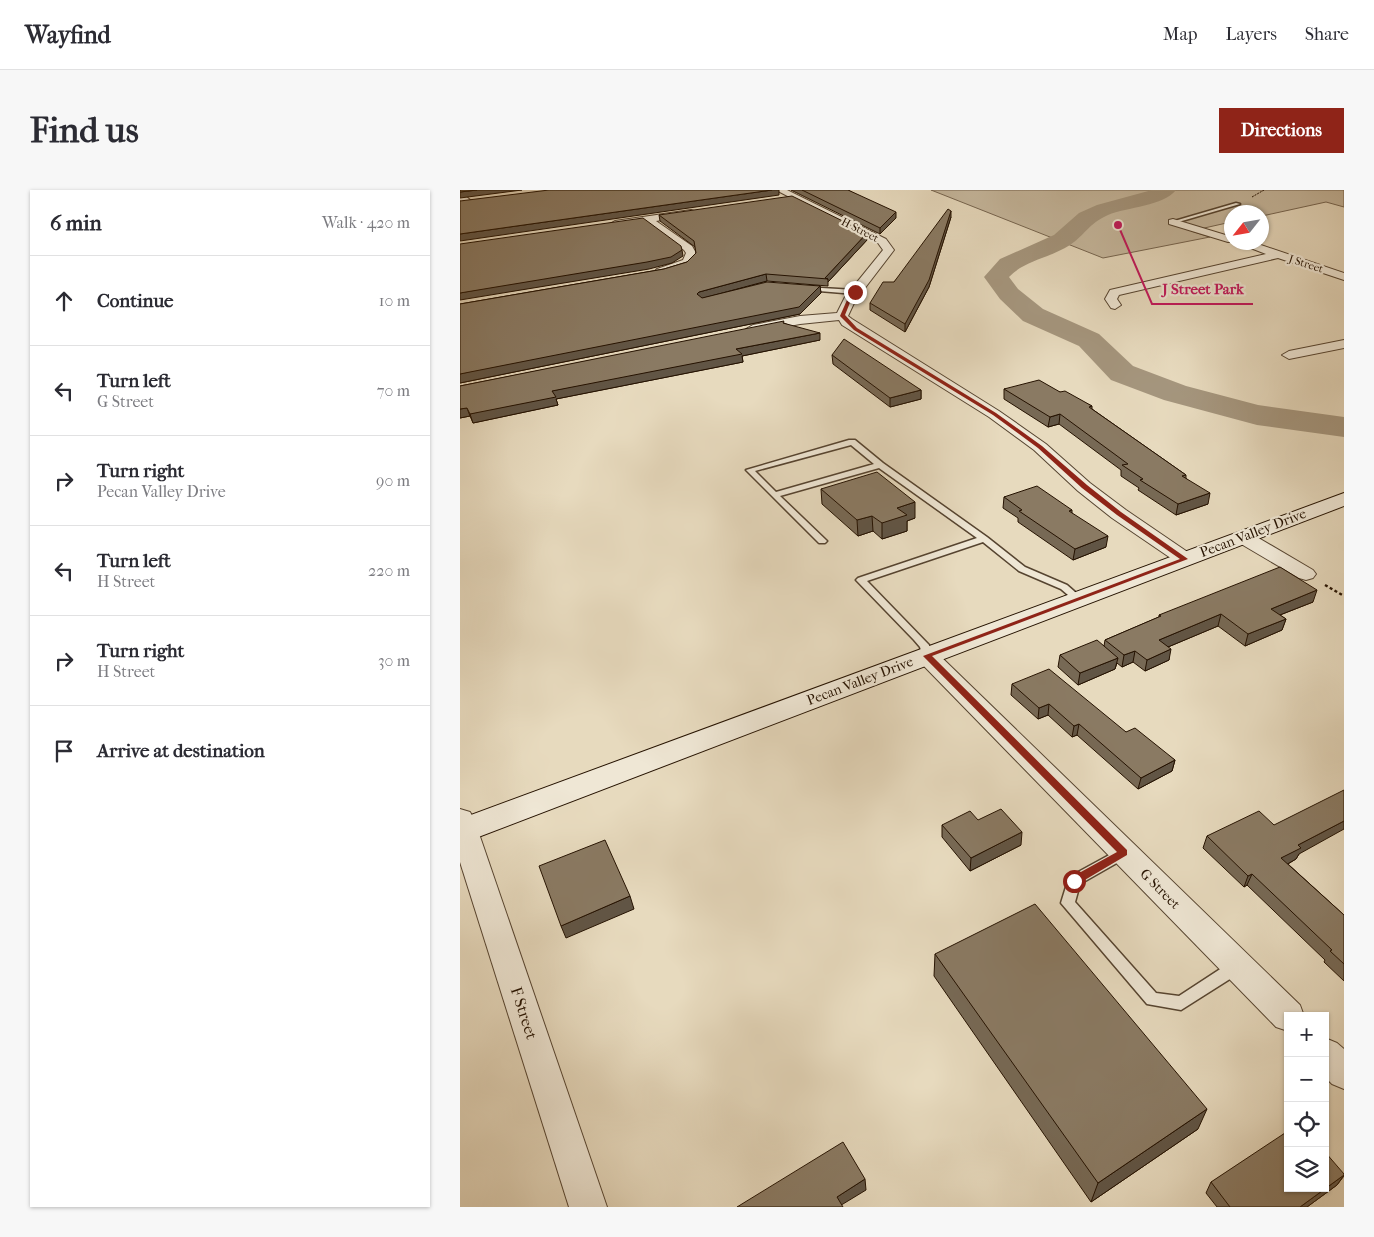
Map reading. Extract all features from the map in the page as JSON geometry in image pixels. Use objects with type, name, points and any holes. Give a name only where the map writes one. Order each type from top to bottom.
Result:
[{"type":"main road","name":"Pecan Valley Drive","points":[[461,827],[927,656],[1344,499]]},
{"type":"street","points":[[460,194],[468,202]]},
{"type":"street","name":"H Street","points":[[778,195],[795,197],[872,235],[886,245],[889,250],[849,300],[842,316]]},
{"type":"street","points":[[607,225],[706,211]]},
{"type":"street","points":[[647,220],[688,248],[691,254],[688,262],[649,274]]},
{"type":"street","points":[[1176,222],[1224,237]]},
{"type":"street","name":"J Street","points":[[1263,250],[1344,277]]},
{"type":"street","points":[[1115,304],[1111,299],[1114,293],[1278,255]]},
{"type":"street","points":[[742,332],[800,320],[842,316],[856,329],[1002,420],[1040,447],[1084,487],[1119,514],[1185,559]]},
{"type":"street","points":[[1289,355],[1344,344]]},
{"type":"street","points":[[1243,537],[1306,574]]},
{"type":"street","name":"G Street","points":[[927,656],[1284,1012]]},
{"type":"street","name":"F Street","points":[[461,827],[588,1207]]},
{"type":"street","points":[[1328,1057],[1344,1072]]},
{"type":"lane","points":[[1176,222],[1238,204]]},
{"type":"lane","points":[[796,287],[855,292]]},
{"type":"lane","points":[[822,540],[750,470],[852,442],[880,465],[984,539],[1022,569],[1064,587],[1078,599]]},
{"type":"lane","points":[[774,495],[880,465]]},
{"type":"lane","points":[[927,656],[925,647],[918,638],[861,580],[984,539]]},
{"type":"lane","points":[[1124,852],[1074,881],[1068,904],[1152,999],[1181,1003],[1237,966]]},
{"type":"shaded area","points":[[931,190],[1344,190],[1344,207],[1326,202],[1269,214],[1269,205],[1224,205],[1224,224],[1191,231],[1210,237],[1103,258]]},
{"type":"building","points":[[460,190],[477,190],[460,192]]},
{"type":"building","points":[[549,190],[772,190],[460,234],[460,201]]},
{"type":"building","points":[[802,190],[848,190],[896,212],[880,228]]},
{"type":"building","points":[[792,196],[867,233],[825,278],[828,279],[766,274],[697,294],[702,298],[767,282],[820,286],[799,307],[460,374],[460,304],[664,269],[687,262],[696,253],[694,241],[659,215]]},
{"type":"building","points":[[948,209],[951,211],[929,280],[905,324],[870,303],[883,282],[894,282]]},
{"type":"building","points":[[643,218],[681,246],[682,250],[671,257],[647,262],[460,293],[460,244]]},
{"type":"building","points":[[784,321],[783,323],[820,333],[736,349],[742,354],[552,391],[556,397],[470,414],[467,408],[460,409],[460,386]]},
{"type":"building","points":[[844,339],[921,390],[890,398],[832,355]]},
{"type":"building","points":[[1039,380],[1060,392],[1065,391],[1092,406],[1089,407],[1186,475],[1182,476],[1210,493],[1178,504],[1140,480],[1143,479],[1122,465],[1128,464],[1060,414],[1050,417],[1004,389]]},
{"type":"building","points":[[877,472],[915,502],[897,508],[907,515],[882,523],[872,516],[857,520],[821,489]]},
{"type":"building","points":[[1037,486],[1072,510],[1069,511],[1108,536],[1075,549],[1019,511],[1022,510],[1004,497]]},
{"type":"building","points":[[1280,567],[1317,590],[1271,609],[1286,619],[1248,634],[1221,614],[1159,640],[1171,649],[1147,660],[1135,651],[1124,655],[1105,640],[1161,616],[1159,615]]},
{"type":"building","points":[[1097,640],[1118,658],[1080,673],[1060,655]]},
{"type":"building","points":[[1049,669],[1126,732],[1135,728],[1175,760],[1141,778],[1079,724],[1074,726],[1049,704],[1039,708],[1012,684]]},
{"type":"building","points":[[1344,790],[1344,821],[1298,845],[1301,848],[1281,858],[1344,915],[1344,964],[1330,951],[1332,950],[1252,874],[1248,876],[1207,836],[1259,811],[1274,825]]},
{"type":"building","points":[[1001,809],[1022,832],[971,858],[942,825],[970,811],[978,820]]},
{"type":"building","points":[[605,840],[630,896],[561,926],[539,866]]},
{"type":"building","points":[[1035,904],[1207,1109],[1098,1183],[935,954]]},
{"type":"building","points":[[1284,1134],[1284,1192],[1321,1192],[1300,1207],[1230,1207],[1211,1182]]},
{"type":"building","points":[[843,1142],[865,1179],[837,1197],[843,1207],[737,1207]]},
{"type":"building","points":[[1329,1157],[1344,1174],[1329,1186]]},
{"type":"waterway","points":[[1166,190],[1158,195],[1104,209],[1086,217],[1062,240],[1008,264],[996,277],[1009,294],[1033,315],[1089,340],[1122,373],[1175,393],[1257,415],[1344,427]]},
{"type":"place","name":"J Street Park","points":[[1118,225]]},
{"type":"route","points":[[855,292],[842,316],[847,322],[994,414],[1040,447],[1084,487],[1119,514],[1185,559],[927,656],[1124,852],[1074,881]]}]
